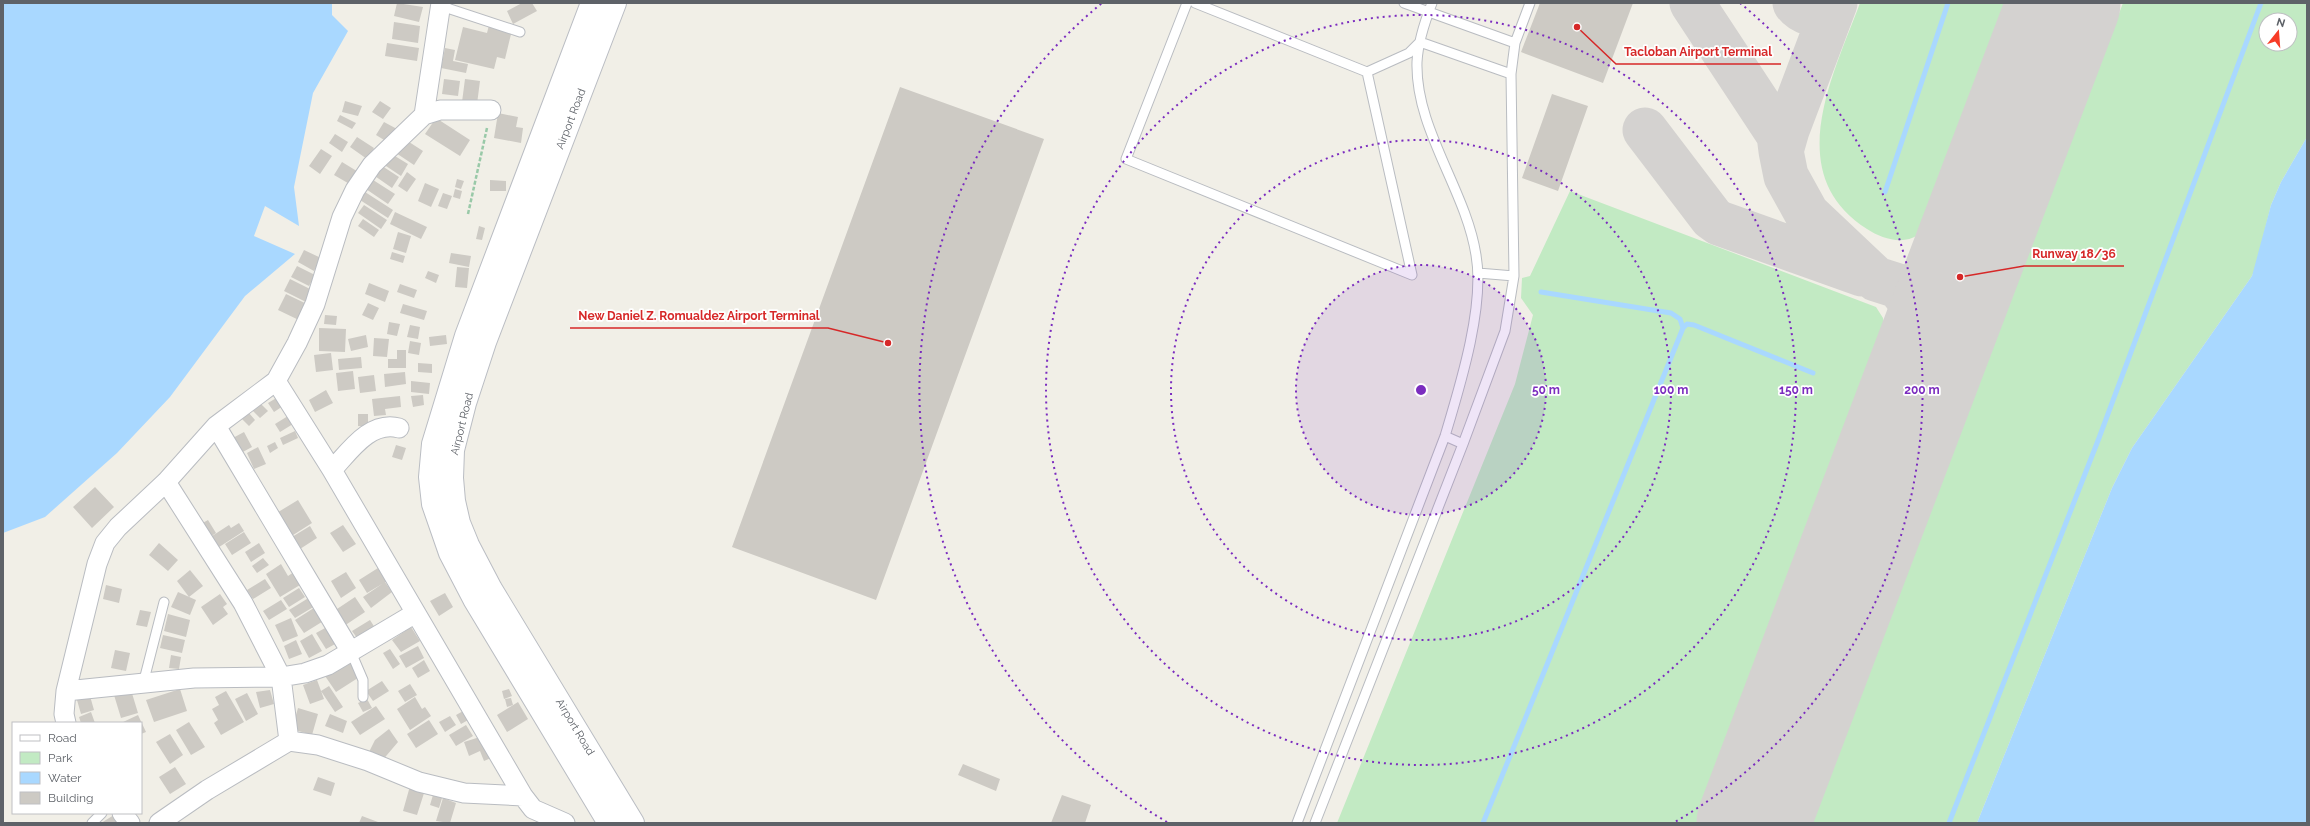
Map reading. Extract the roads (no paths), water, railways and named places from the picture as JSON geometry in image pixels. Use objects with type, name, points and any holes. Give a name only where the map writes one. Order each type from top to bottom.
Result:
[{"type":"main road","name":"Airport Road","points":[[592,3],[466,336],[433,444],[430,477],[433,504],[450,553],[474,598],[633,823]]},
{"type":"main road","name":"Airport Road","points":[[609,823],[468,545],[454,501],[453,450],[465,403],[486,342],[615,3]]},
{"type":"street","points":[[424,115],[441,5]]},
{"type":"street","points":[[66,722],[64,714],[66,691],[97,564],[105,543],[118,527],[166,482],[216,426],[276,381],[297,343],[315,304],[342,217],[355,190],[372,165],[424,115],[440,110],[491,110]]},
{"type":"street","points":[[276,381],[332,470],[414,614],[523,796],[533,809],[565,823]]},
{"type":"street","points":[[216,426],[351,652]]},
{"type":"street","points":[[332,470],[362,439],[373,431],[389,426],[398,428]]},
{"type":"street","points":[[166,482],[243,603],[281,677],[289,741]]},
{"type":"street","points":[[66,691],[194,678],[281,677],[305,673],[328,665],[414,614]]},
{"type":"street","points":[[159,823],[207,790],[289,741],[318,745],[368,761],[419,782],[464,793],[523,796]]},
{"type":"street","points":[[123,814],[130,823]]},
{"type":"lane","points":[[1187,3],[1126,159],[1412,275],[1367,72]]},
{"type":"lane","points":[[1195,3],[1367,72],[1409,54],[1420,42]]},
{"type":"lane","points":[[1404,3],[1428,13],[1515,43]]},
{"type":"lane","points":[[1297,823],[1445,436],[1469,347],[1475,313],[1478,273],[1472,231],[1444,164],[1420,95],[1417,77],[1420,42],[1432,3]]},
{"type":"lane","points":[[1315,823],[1463,444],[1505,331],[1514,276],[1511,74],[1515,43],[1530,3]]},
{"type":"lane","points":[[441,5],[520,32]]},
{"type":"lane","points":[[1420,42],[1511,74]]},
{"type":"lane","points":[[1478,273],[1514,276]]},
{"type":"lane","points":[[1445,436],[1463,444]]},
{"type":"lane","points":[[143,684],[164,602]]},
{"type":"lane","points":[[351,652],[363,680],[363,697]]},
{"type":"lane","points":[[1318,771],[1333,778]]},
{"type":"lane","points":[[92,823],[101,814]]},
{"type":"water","points":[[3,3],[332,3],[332,15],[348,31],[313,93],[294,187],[299,226],[265,206],[254,236],[295,254],[245,296],[170,397],[117,453],[45,517],[3,533]]},
{"type":"water","points":[[2307,137],[2307,823],[1977,823],[2112,488],[2132,448],[2252,276],[2271,205],[2281,182]]},
{"type":"waterway","points":[[1885,192],[1948,3]]},
{"type":"waterway","points":[[1949,823],[2099,438],[2261,3]]},
{"type":"waterway","points":[[1541,292],[1671,313],[1680,319],[1683,328]]},
{"type":"waterway","points":[[1483,823],[1683,328],[1687,324],[1694,325],[1813,373]]},
{"type":"place","name":"Tacloban Airport Terminal","points":[[1577,27]]},
{"type":"place","name":"Runway 18/36","points":[[1960,277]]},
{"type":"place","name":"New Daniel Z. Romualdez Airport Terminal","points":[[888,343]]}]
